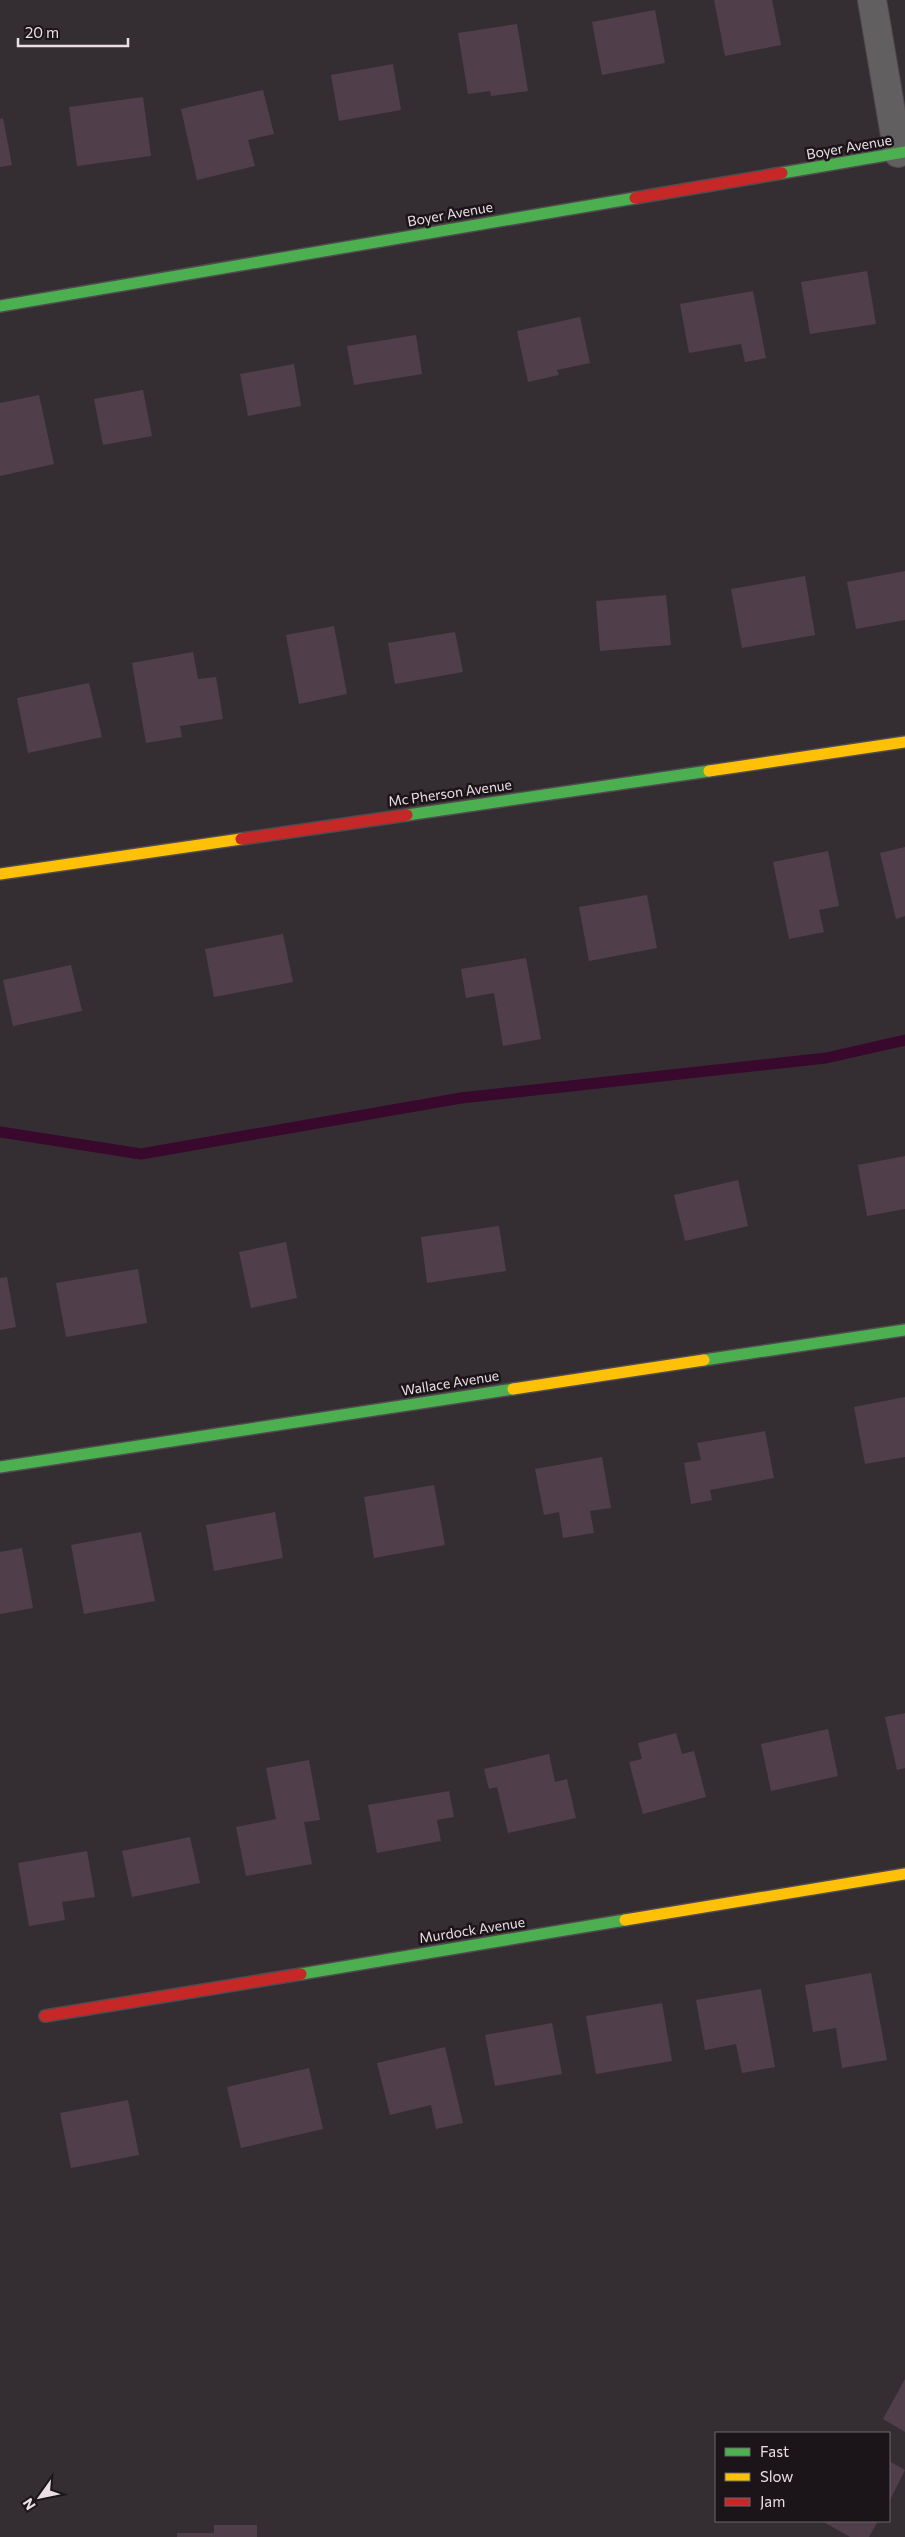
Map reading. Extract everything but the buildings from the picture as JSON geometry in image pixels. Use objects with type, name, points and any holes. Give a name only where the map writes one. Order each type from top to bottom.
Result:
[{"type":"street","points":[[872,0],[901,153]]},
{"type":"street","name":"Boyer Avenue","points":[[0,306],[901,153]]},
{"type":"street","name":"Mc Pherson Avenue","points":[[0,874],[905,742]]},
{"type":"street","name":"Wallace Avenue","points":[[0,1467],[905,1330]]},
{"type":"street","name":"Murdock Avenue","points":[[45,2016],[905,1874]]},
{"type":"waterway","points":[[0,1132],[141,1154],[461,1098],[826,1058],[905,1040]]},
{"type":"traffic: fast","points":[[782,173],[905,152]]},
{"type":"traffic: fast","points":[[0,306],[635,198]]},
{"type":"traffic: fast","points":[[407,815],[709,771]]},
{"type":"traffic: fast","points":[[704,1360],[905,1330]]},
{"type":"traffic: fast","points":[[0,1467],[513,1389]]},
{"type":"traffic: fast","points":[[301,1974],[625,1920]]},
{"type":"traffic: slow","points":[[709,771],[905,742]]},
{"type":"traffic: slow","points":[[0,874],[241,839]]},
{"type":"traffic: slow","points":[[513,1389],[704,1360]]},
{"type":"traffic: slow","points":[[625,1920],[905,1874]]},
{"type":"traffic: jam","points":[[635,198],[782,173]]},
{"type":"traffic: jam","points":[[241,839],[407,815]]},
{"type":"traffic: jam","points":[[45,2016],[301,1974]]}]
